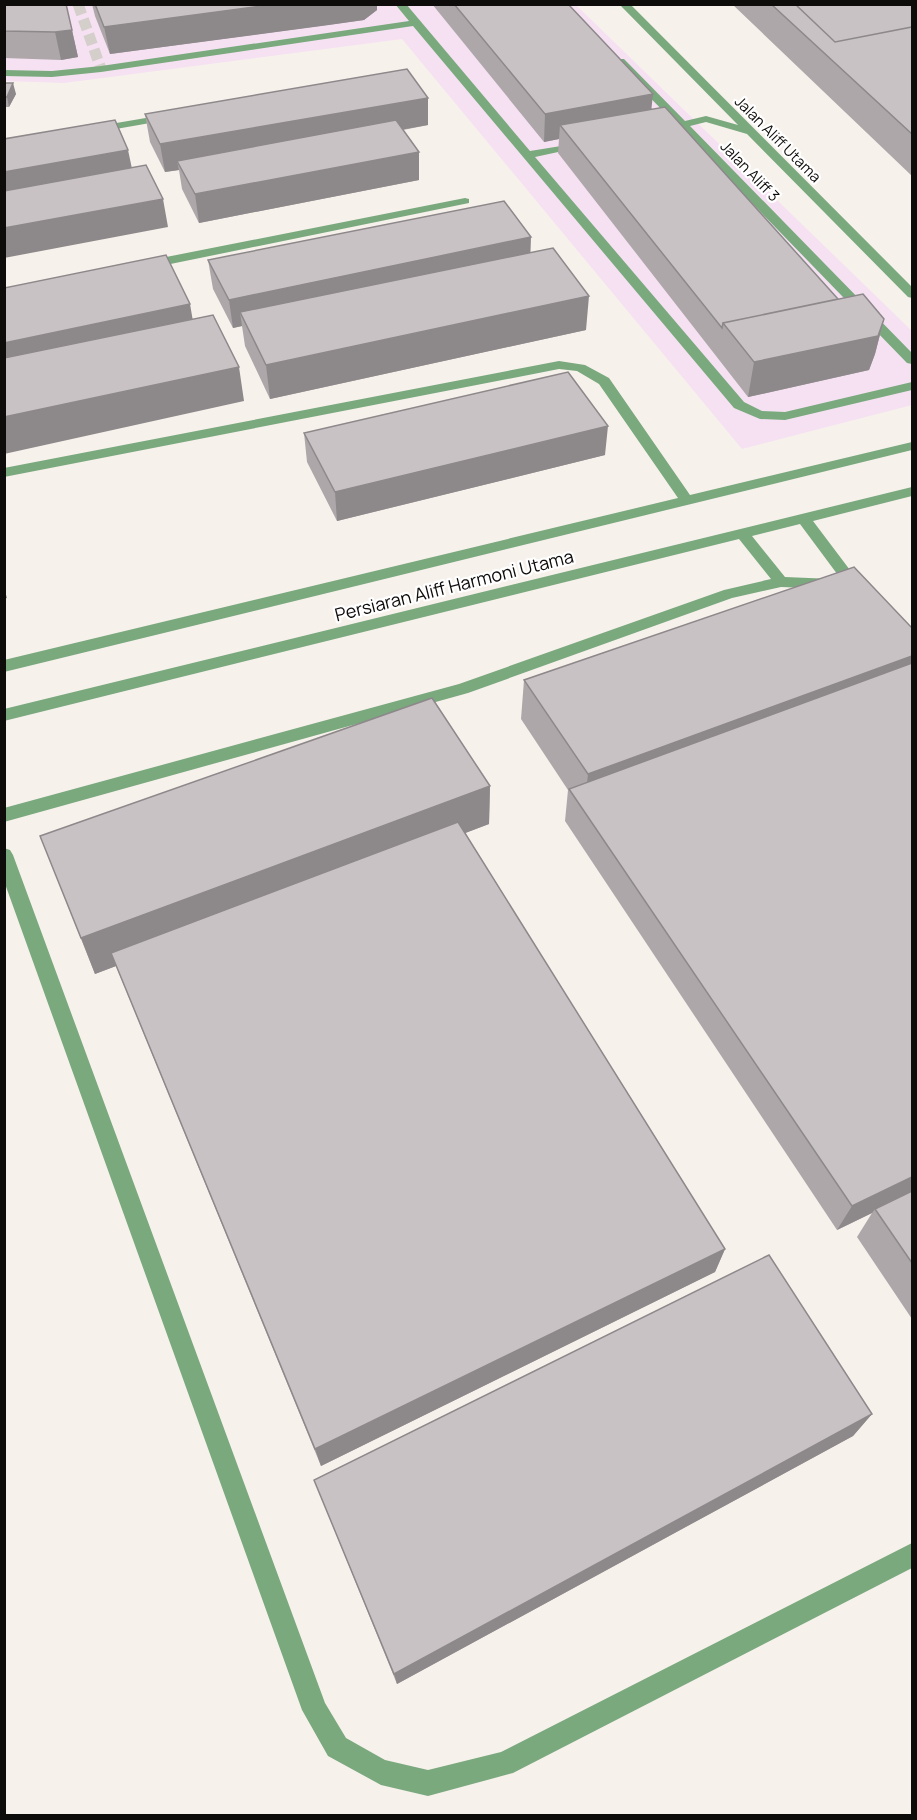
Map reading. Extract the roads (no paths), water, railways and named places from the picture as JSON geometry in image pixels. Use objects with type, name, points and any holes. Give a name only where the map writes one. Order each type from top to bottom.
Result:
[{"type":"street","points":[[400,4],[739,405],[760,415],[786,416],[912,386]]},
{"type":"street","name":"Jalan Aliff Utama","points":[[624,4],[912,294]]},
{"type":"street","points":[[4,73],[52,74],[101,69],[414,23]]},
{"type":"street","name":"Jalan Aliff 3","points":[[612,52],[912,360]]},
{"type":"street","points":[[662,129],[706,119],[714,114],[716,109],[715,96]]},
{"type":"street","points":[[87,130],[181,115]]},
{"type":"street","points":[[706,119],[753,134]]},
{"type":"street","points":[[528,155],[595,142]]},
{"type":"street","points":[[131,268],[465,201]]},
{"type":"street","points":[[4,473],[559,365],[580,368],[604,381],[687,501]]},
{"type":"street","name":"Persiaran Aliff Harmoni Utama","points":[[4,666],[912,445]]},
{"type":"street","name":"Persiaran Aliff Harmoni Utama","points":[[4,715],[912,492]]},
{"type":"street","points":[[804,519],[869,603]]},
{"type":"street","points":[[743,534],[781,582]]},
{"type":"street","points":[[4,815],[278,742],[462,689],[729,594],[781,582],[829,583],[855,587]]},
{"type":"street","points":[[4,726],[23,711]]},
{"type":"street","points":[[4,855],[315,1710],[337,1747],[381,1772],[428,1783],[504,1764],[912,1555]]},
{"type":"tunnel","points":[[78,4],[101,69]]}]
